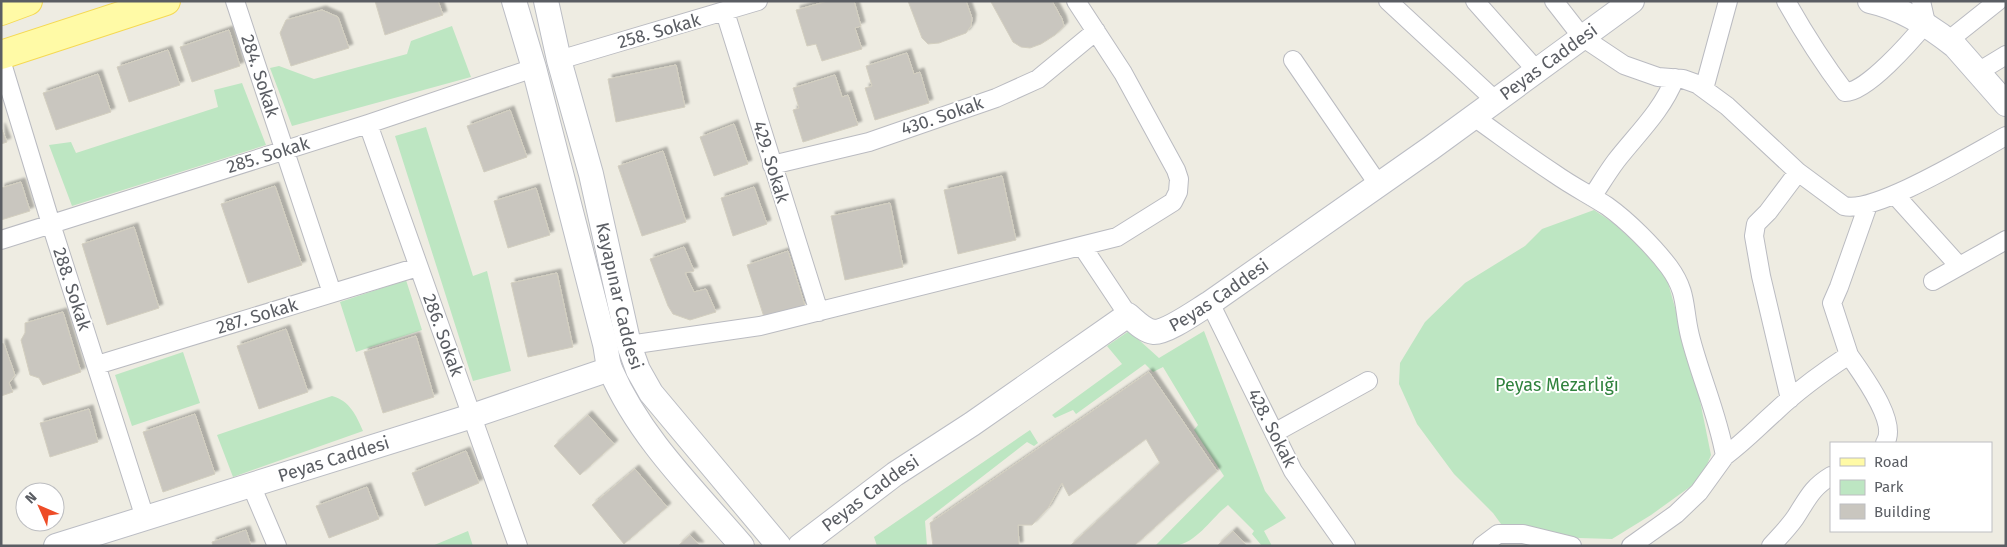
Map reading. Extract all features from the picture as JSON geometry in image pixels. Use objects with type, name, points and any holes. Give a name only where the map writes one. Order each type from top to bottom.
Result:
[{"type":"main road","points":[[1,11],[28,1]]},
{"type":"main road","points":[[1,55],[166,1]]},
{"type":"street","name":"284. Sokak","points":[[235,1],[332,293]]},
{"type":"street","name":"Kayapınar Caddesi","points":[[514,1],[534,68],[610,369],[632,412],[650,438],[742,546]]},
{"type":"street","name":"Kayapınar Caddesi","points":[[546,1],[559,60],[591,174],[629,345],[638,370],[651,393],[779,546]]},
{"type":"street","name":"258. Sokak","points":[[559,60],[758,1]]},
{"type":"street","points":[[629,345],[760,326],[1117,237],[1173,202],[1178,192],[1179,179],[1176,170],[1123,73],[1076,1]]},
{"type":"street","points":[[1388,1],[1496,101]]},
{"type":"street","points":[[1475,1],[1537,71]]},
{"type":"street","points":[[1554,1],[1582,37],[1624,65],[1658,77],[1675,78],[1697,84],[1727,106],[1798,172],[1844,206],[1853,208],[1868,205],[1895,195],[2006,136]]},
{"type":"street","name":"Peyas Caddesi","points":[[800,546],[895,474],[972,424],[1128,315],[1142,327],[1154,332],[1180,322],[1210,303],[1474,117],[1632,1]]},
{"type":"street","points":[[1704,89],[1728,1]]},
{"type":"street","points":[[1786,1],[1813,47],[1845,92],[1852,92],[1884,68],[1908,46],[1923,12]]},
{"type":"street","points":[[1870,1],[1923,12],[2006,104]]},
{"type":"street","points":[[1949,40],[1998,1]]},
{"type":"street","name":"429. Sokak","points":[[725,12],[820,312]]},
{"type":"street","name":"430. Sokak","points":[[772,165],[869,142],[996,98],[1038,79],[1096,31]]},
{"type":"street","points":[[1978,72],[2006,55]]},
{"type":"street","name":"288. Sokak","points":[[1,60],[145,518]]},
{"type":"street","points":[[1293,60],[1378,184]]},
{"type":"street","name":"285. Sokak","points":[[1,240],[368,124],[534,68]]},
{"type":"street","points":[[1592,197],[1616,162],[1650,121],[1669,94],[1675,78]]},
{"type":"street","points":[[1474,117],[1555,174],[1608,207],[1637,233],[1669,267],[1680,284],[1686,301],[1689,334],[1721,432],[1725,456]]},
{"type":"street","name":"286. Sokak","points":[[368,124],[518,546]]},
{"type":"street","points":[[1790,399],[1761,276],[1754,236],[1756,224],[1768,212],[1798,172]]},
{"type":"street","points":[[1895,195],[1959,266]]},
{"type":"street","points":[[1868,205],[1832,303],[1849,355],[1877,397],[1886,421],[1888,439],[1886,442]]},
{"type":"street","points":[[1933,281],[2006,240]]},
{"type":"street","points":[[1082,246],[1128,315]]},
{"type":"street","name":"287. Sokak","points":[[97,365],[418,267]]},
{"type":"street","name":"428. Sokak","points":[[1210,303],[1294,471],[1346,546]]},
{"type":"street","points":[[1631,546],[1676,514],[1693,498],[1725,456],[1746,440],[1790,399],[1819,375],[1849,355]]},
{"type":"street","name":"Peyas Caddesi","points":[[56,546],[472,416],[610,369]]},
{"type":"street","points":[[1274,433],[1368,381]]},
{"type":"street","points":[[1782,542],[1808,495],[1821,482],[1830,477]]},
{"type":"street","points":[[251,485],[277,546]]},
{"type":"street","points":[[1482,546],[1498,534],[1523,534],[1572,546]]},
{"type":"green space","points":[[452,26],[471,77],[292,126],[270,68],[279,66],[314,79],[407,54],[411,41]]},
{"type":"green space","points":[[242,83],[266,145],[72,206],[49,145],[71,142],[76,153],[218,107],[214,90]]},
{"type":"green space","points":[[426,127],[473,276],[487,271],[511,371],[473,381],[395,136]]},
{"type":"green space","name":"Peyas Mezarlığı","points":[[1594,210],[1612,222],[1640,247],[1667,279],[1697,386],[1711,455],[1701,479],[1651,515],[1612,539],[1579,538],[1501,524],[1493,513],[1454,474],[1417,424],[1399,384],[1400,363],[1425,322],[1465,283],[1525,246],[1542,229]]},
{"type":"green space","points":[[406,280],[422,330],[356,352],[340,302]]},
{"type":"green space","points":[[1129,331],[1159,358],[1204,331],[1265,491],[1286,518],[1264,531],[1272,546],[1262,546],[1252,534],[1254,531],[1228,505],[1191,540],[1175,546],[1155,546],[1224,476],[1194,430],[1198,425],[1163,367],[1153,372],[1145,364],[1076,414],[1073,410],[1055,418],[1052,415],[1122,364],[1107,346]]},
{"type":"green space","points":[[183,352],[200,403],[132,426],[115,375]]},
{"type":"green space","points":[[332,396],[348,405],[355,414],[363,431],[233,477],[217,435]]},
{"type":"green space","points":[[1030,430],[1038,443],[1034,446],[1027,442],[925,521],[927,546],[877,546],[874,537]]},
{"type":"green space","points":[[468,531],[473,546],[432,546]]},
{"type":"building","points":[[375,1],[438,1],[443,15],[385,35]]},
{"type":"building","points":[[828,1],[854,1],[861,26],[855,28],[862,49],[822,61],[816,44],[807,46],[796,10]]},
{"type":"building","points":[[908,1],[966,1],[972,18],[971,26],[966,33],[939,43],[928,44],[922,38]]},
{"type":"building","points":[[1052,1],[1064,26],[1055,35],[1041,44],[1030,48],[1021,47],[1013,42],[991,2]]},
{"type":"building","points":[[322,10],[338,17],[349,48],[291,66],[280,33],[286,20]]},
{"type":"building","points":[[229,30],[240,66],[192,82],[180,47]]},
{"type":"building","points":[[168,50],[180,85],[129,102],[117,67]]},
{"type":"building","points":[[907,53],[914,74],[920,72],[929,103],[875,120],[865,88],[872,86],[866,66]]},
{"type":"building","points":[[676,65],[685,107],[616,122],[608,79]]},
{"type":"building","points":[[98,74],[111,112],[56,130],[43,93]]},
{"type":"building","points":[[835,75],[842,97],[848,95],[858,125],[803,142],[793,110],[799,108],[793,88]]},
{"type":"building","points":[[510,110],[527,157],[484,172],[467,126]]},
{"type":"building","points":[[734,124],[748,164],[714,176],[700,137]]},
{"type":"building","points":[[1,127],[7,142],[1,144]]},
{"type":"building","points":[[663,151],[686,222],[642,236],[618,166]]},
{"type":"building","points":[[1002,176],[1016,240],[958,254],[944,190]]},
{"type":"building","points":[[21,182],[30,211],[1,220],[1,188]]},
{"type":"building","points":[[275,186],[302,265],[248,283],[221,204]]},
{"type":"building","points":[[754,187],[767,224],[733,236],[721,198]]},
{"type":"building","points":[[536,188],[550,235],[508,248],[494,201]]},
{"type":"building","points":[[890,203],[903,267],[845,280],[831,216]]},
{"type":"building","points":[[134,227],[159,308],[107,325],[82,244]]},
{"type":"building","points":[[684,247],[694,271],[685,273],[694,292],[706,289],[716,312],[690,320],[673,314],[668,306],[650,259]]},
{"type":"building","points":[[788,251],[805,306],[764,317],[747,265]]},
{"type":"building","points":[[557,273],[573,347],[528,357],[511,283]]},
{"type":"building","points":[[63,312],[81,372],[43,385],[39,378],[30,375],[21,340],[25,333],[25,323]]},
{"type":"building","points":[[286,329],[308,392],[259,409],[237,346]]},
{"type":"building","points":[[416,336],[434,397],[383,413],[364,352]]},
{"type":"building","points":[[1,343],[4,344],[15,375],[9,383],[13,392],[1,396]]},
{"type":"building","points":[[1149,372],[1217,471],[1134,546],[1070,546],[1160,463],[1146,439],[1069,496],[1062,483],[1048,508],[1032,525],[1018,525],[1019,546],[933,546],[930,523]]},
{"type":"building","points":[[89,409],[98,442],[50,457],[40,423]]},
{"type":"building","points":[[195,414],[215,474],[163,492],[143,432]]},
{"type":"building","points":[[588,415],[614,444],[580,475],[554,446]]},
{"type":"building","points":[[466,451],[479,483],[425,506],[412,473]]},
{"type":"building","points":[[635,469],[667,507],[624,544],[592,505]]},
{"type":"building","points":[[367,487],[379,519],[329,538],[316,506]]},
{"type":"building","points":[[246,530],[251,546],[213,546],[212,542]]},
{"type":"building","points":[[1233,531],[1247,546],[1217,546]]},
{"type":"building","points":[[690,535],[700,546],[678,546]]}]
